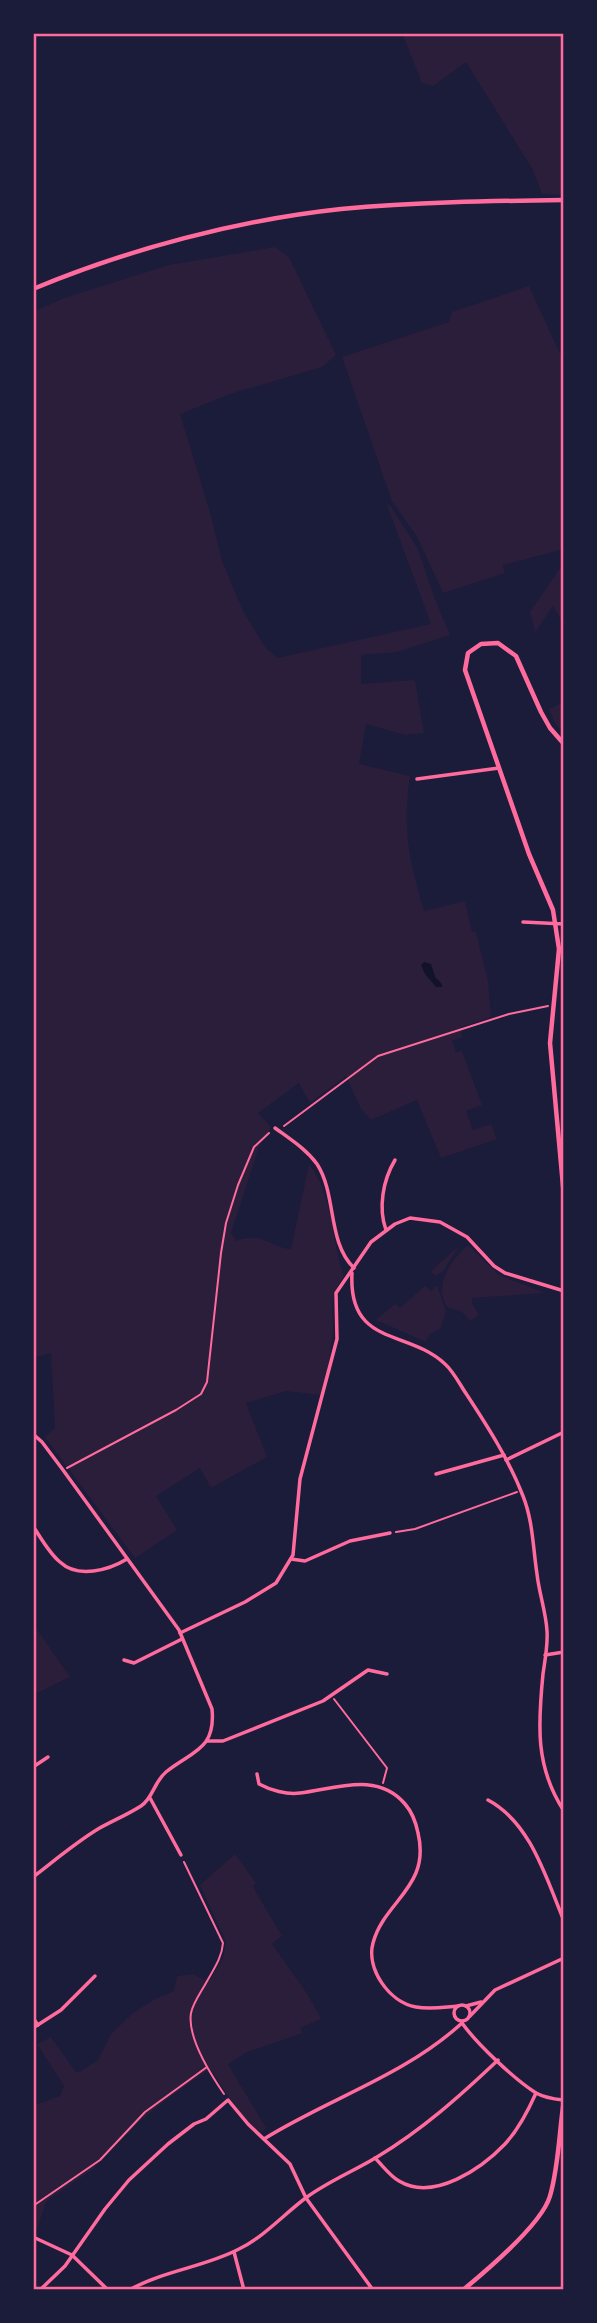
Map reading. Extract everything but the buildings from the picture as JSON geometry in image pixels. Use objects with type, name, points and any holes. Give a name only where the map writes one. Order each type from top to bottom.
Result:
[{"type":"street","points":[[33,289],[129,254],[251,224],[339,209],[436,202],[564,200]]},
{"type":"street","points":[[564,744],[541,712],[516,656],[498,643],[481,644],[468,653],[465,670],[530,854],[553,910],[559,949],[550,1043],[564,1196]]},
{"type":"street","points":[[417,779],[499,768]]},
{"type":"street","points":[[523,922],[564,924]]},
{"type":"street","points":[[277,1129],[306,1151],[318,1167],[331,1200],[340,1245],[353,1269],[352,1284],[357,1306],[368,1324],[377,1332],[435,1356],[447,1366],[496,1439],[521,1491],[530,1518],[547,1632],[542,1687],[541,1760],[553,1795],[564,1811]]},
{"type":"street","points":[[386,1230],[382,1218],[382,1204],[389,1170],[396,1160]]},
{"type":"street","points":[[180,1633],[276,1583],[291,1559],[300,1479],[337,1339],[336,1293],[371,1242],[395,1224],[410,1218],[440,1222],[467,1237],[494,1266],[505,1273],[564,1290]]},
{"type":"street","points":[[436,1474],[505,1457],[564,1432]]},
{"type":"street","points":[[33,1434],[64,1470],[180,1633],[212,1709],[214,1723],[207,1741],[199,1751],[156,1781],[150,1798],[142,1805],[80,1841],[33,1877]]},
{"type":"street","points":[[33,1526],[60,1563],[74,1570],[89,1571],[114,1566],[127,1559]]},
{"type":"street","points":[[291,1559],[305,1561],[350,1541],[390,1533]]},
{"type":"street","points":[[124,1660],[134,1663],[183,1639]]},
{"type":"street","points":[[545,1655],[564,1652]]},
{"type":"street","points":[[207,1741],[222,1741],[323,1701],[368,1670],[387,1674]]},
{"type":"street","points":[[33,1767],[48,1757]]},
{"type":"street","points":[[257,1774],[258,1784],[269,1789],[297,1794],[356,1783],[381,1788],[405,1805],[416,1823],[420,1861],[415,1878],[376,1935],[372,1957],[375,1969],[381,1983],[408,2005],[445,2009],[483,2002]]},
{"type":"street","points":[[150,1798],[181,1854]]},
{"type":"street","points":[[488,1800],[514,1819],[544,1869],[564,1921]]},
{"type":"street","points":[[264,2139],[298,2118],[381,2080],[410,2063],[470,2016],[495,1990],[564,1958]]},
{"type":"street","points":[[33,2018],[36,2027],[61,2010],[95,1976]]},
{"type":"street","points":[[455,2014],[458,2006]]},
{"type":"street","points":[[466,2006],[470,2010],[470,2016]]},
{"type":"street","points":[[445,2009],[455,2014],[498,2060],[536,2093],[564,2100],[550,2197],[542,2213],[490,2267],[463,2290]]},
{"type":"street","points":[[129,2290],[160,2275],[243,2248],[335,2178],[376,2158],[450,2106],[498,2060]]},
{"type":"street","points":[[376,2158],[398,2181],[420,2188],[441,2185],[464,2175],[506,2143],[524,2119],[536,2093]]},
{"type":"street","points":[[40,2290],[65,2266],[105,2208],[129,2180],[168,2144],[194,2123],[206,2119],[228,2100],[290,2164],[306,2198],[373,2290]]},
{"type":"street","points":[[33,2237],[72,2255],[107,2290]]},
{"type":"street","points":[[234,2252],[244,2290]]},
{"type":"path","points":[[64,1470],[201,1394],[207,1382],[226,1223],[254,1147],[378,1056],[509,1014],[542,1005],[553,1006]]},
{"type":"path","points":[[390,1533],[415,1529],[521,1491]]},
{"type":"path","points":[[331,1695],[387,1769],[381,1788]]},
{"type":"path","points":[[181,1854],[223,1943],[220,1958],[191,2011],[193,2032],[207,2067],[228,2100]]},
{"type":"path","points":[[33,2206],[100,2160],[145,2112],[207,2067]]},
{"type":"shaded area","points":[[402,33],[564,33],[564,195],[542,194],[533,170],[466,62],[433,86],[422,83]]},
{"type":"shaded area","points":[[275,247],[289,257],[336,355],[322,367],[230,394],[180,414],[222,561],[244,613],[266,648],[278,658],[431,624],[387,505],[390,505],[418,549],[450,635],[397,652],[361,655],[361,684],[415,680],[424,733],[405,735],[366,724],[359,764],[410,776],[408,844],[424,911],[465,901],[488,981],[491,1017],[461,1027],[462,1038],[452,1041],[456,1052],[462,1051],[482,1105],[466,1111],[473,1130],[491,1124],[497,1139],[441,1158],[417,1100],[371,1120],[360,1107],[346,1076],[310,1103],[299,1083],[258,1113],[271,1127],[259,1147],[231,1233],[236,1241],[259,1238],[291,1249],[309,1164],[328,1204],[344,1277],[333,1300],[331,1347],[321,1395],[286,1391],[246,1403],[267,1457],[211,1488],[200,1468],[156,1496],[177,1530],[135,1558],[45,1437],[55,1428],[51,1353],[33,1358],[33,312],[64,298],[169,265]]},
{"type":"shaded area","points":[[529,286],[564,362],[564,549],[503,565],[505,573],[443,593],[417,537],[392,501],[342,357],[449,322],[452,312]]},
{"type":"shaded area","points":[[564,556],[564,625],[553,606],[535,632],[530,612],[563,564]]},
{"type":"shaded area","points":[[564,702],[564,732],[556,725],[549,709]]},
{"type":"shaded area","points":[[424,962],[431,964],[442,987],[436,987],[425,974],[421,965]]},
{"type":"shaded area","points":[[460,1245],[443,1271],[436,1276],[431,1271]]},
{"type":"shaded area","points":[[468,1245],[499,1275],[545,1293],[472,1298],[472,1304],[479,1315],[470,1321],[462,1312],[447,1307],[443,1298],[443,1281],[450,1266]]},
{"type":"shaded area","points":[[437,1285],[446,1312],[440,1329],[429,1335],[426,1342],[376,1320],[395,1304],[400,1308],[425,1286],[431,1291]]},
{"type":"shaded area","points":[[33,1624],[70,1677],[33,1695]]},
{"type":"shaded area","points":[[235,1854],[256,1883],[253,1887],[282,1936],[272,1944],[308,1995],[321,2019],[300,2028],[303,2033],[247,2052],[228,2064],[266,2128],[262,2132],[247,2121],[210,2069],[141,2120],[93,2169],[49,2199],[36,2231],[33,2229],[33,2106],[60,2096],[64,2086],[37,2044],[51,2037],[76,2072],[80,2072],[98,2060],[111,2034],[133,2013],[174,1991],[177,1976],[193,1974],[210,1980],[223,1958],[226,1942],[200,1885]]}]
